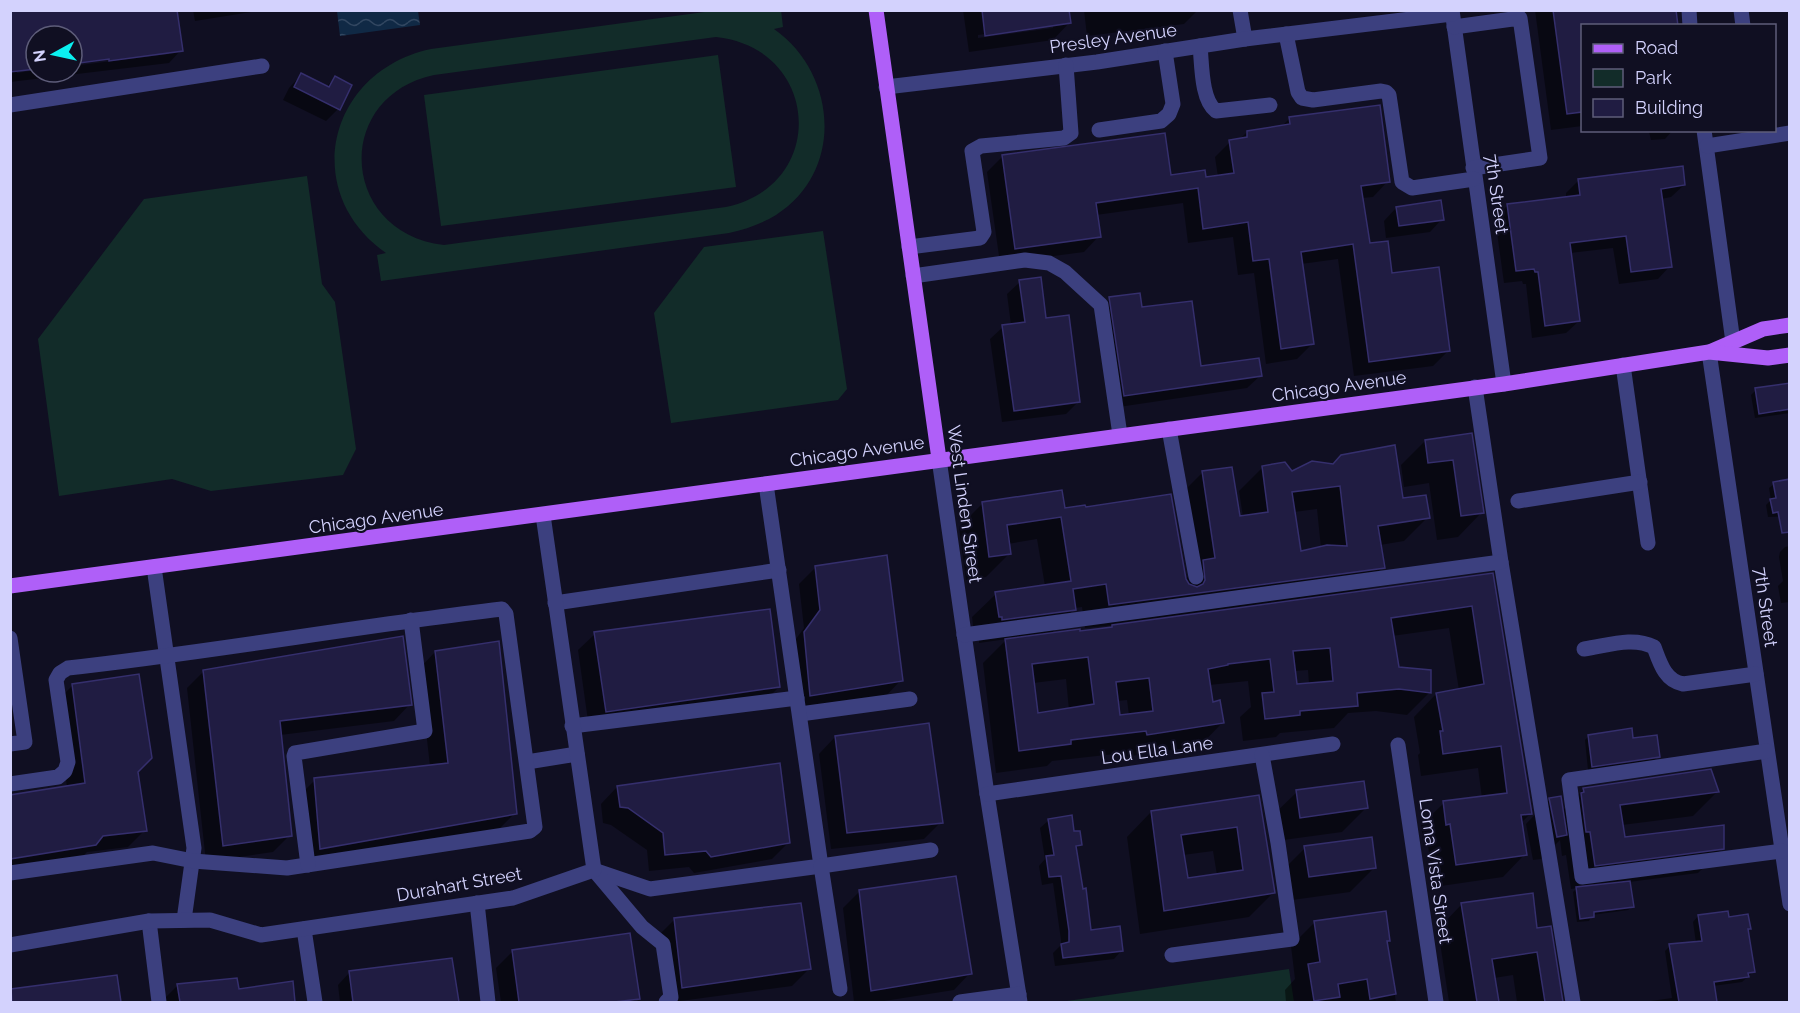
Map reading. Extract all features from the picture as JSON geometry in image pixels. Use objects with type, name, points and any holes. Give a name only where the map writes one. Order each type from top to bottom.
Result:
[{"type":"main road","name":"West Linden Street","points":[[876,10],[939,459]]},
{"type":"main road","name":"Chicago Avenue","points":[[1709,352],[1762,329],[1790,326]]},
{"type":"main road","name":"Chicago Avenue","points":[[10,586],[1504,384],[1709,352],[1768,358],[1790,355]]},
{"type":"street","points":[[1240,10],[1245,39]]},
{"type":"street","name":"Presley Avenue","points":[[886,87],[1066,65],[1286,34],[1453,17],[1520,18],[1540,158],[1474,174]]},
{"type":"street","name":"7th Street","points":[[1453,17],[1504,384]]},
{"type":"street","points":[[1286,34],[1298,92],[1302,98],[1313,100],[1381,91],[1389,95],[1402,182],[1405,185],[1412,188],[1474,174]]},
{"type":"street","points":[[1200,46],[1206,95],[1210,106],[1216,111],[1270,105]]},
{"type":"street","points":[[1099,130],[1161,121],[1169,114],[1173,105],[1165,51]]},
{"type":"street","points":[[909,247],[980,238],[984,232],[972,151],[981,146],[1064,138],[1071,133],[1066,65]]},
{"type":"street","points":[[10,105],[262,66]]},
{"type":"street","points":[[1732,342],[1706,138],[1790,133]]},
{"type":"street","points":[[913,276],[1025,260],[1049,263],[1065,272],[1101,305],[1120,435]]},
{"type":"street","name":"7th Street","points":[[1709,352],[1789,895]]},
{"type":"street","points":[[1623,365],[1648,543]]},
{"type":"street","points":[[1475,387],[1501,562],[1573,1002]]},
{"type":"street","points":[[1169,429],[1196,578]]},
{"type":"street","name":"West Linden Street","points":[[939,459],[1019,998]]},
{"type":"street","points":[[1518,501],[1640,482]]},
{"type":"street","points":[[766,484],[840,989]]},
{"type":"street","points":[[543,515],[594,870],[642,927],[663,944],[671,998],[666,1002]]},
{"type":"street","points":[[964,635],[1501,562]]},
{"type":"street","points":[[154,567],[194,848],[184,920]]},
{"type":"street","points":[[555,603],[779,570]]},
{"type":"street","points":[[10,784],[58,777],[65,771],[68,762],[56,680],[60,673],[68,668],[167,657],[411,620],[501,609],[505,610],[535,820],[535,827],[530,831],[287,868],[194,861],[153,853],[10,873]]},
{"type":"street","points":[[308,865],[295,753],[425,731],[411,620]]},
{"type":"street","points":[[10,638],[25,742],[10,744]]},
{"type":"street","points":[[1584,649],[1632,641],[1644,642],[1654,647],[1660,665],[1668,677],[1683,684],[1756,674]]},
{"type":"street","points":[[572,726],[797,698]]},
{"type":"street","points":[[800,714],[910,699]]},
{"type":"street","name":"Lou Ella Lane","points":[[987,794],[1333,744]]},
{"type":"street","name":"Loma Vista Street","points":[[1398,745],[1436,1002]]},
{"type":"street","points":[[1767,751],[1569,780],[1582,878],[1782,851]]},
{"type":"street","points":[[527,762],[577,754]]},
{"type":"street","points":[[1172,955],[1292,939],[1262,755]]},
{"type":"street","points":[[594,870],[650,889],[932,850]]},
{"type":"street","name":"Durahart Street","points":[[10,945],[149,921],[210,920],[261,935],[513,898],[594,870]]},
{"type":"street","points":[[477,903],[488,1002]]},
{"type":"street","points":[[149,921],[159,1002]]},
{"type":"street","points":[[304,929],[315,1002]]},
{"type":"street","points":[[960,1002],[1019,998]]},
{"type":"green space","points":[[781,10],[783,27],[774,29],[795,48],[811,70],[821,96],[824,122],[822,148],[814,174],[798,196],[776,215],[753,226],[729,233],[381,281],[377,255],[386,253],[359,228],[342,198],[335,167],[337,136],[349,107],[368,82],[396,62],[431,49],[712,11]],"holes":[[[716,37],[751,47],[776,65],[792,90],[799,118],[796,146],[783,173],[759,194],[726,207],[444,245],[410,235],[384,216],[368,192],[362,164],[365,135],[378,109],[401,88],[434,75]]]},
{"type":"green space","points":[[718,55],[736,187],[441,226],[424,95]]},
{"type":"green space","points":[[307,176],[322,284],[335,302],[356,449],[343,475],[211,491],[172,479],[59,496],[38,339],[144,199]]},
{"type":"green space","points":[[823,231],[847,389],[838,400],[671,423],[654,313],[704,247]]},
{"type":"green space","points":[[1289,969],[1294,1002],[1060,1002]]},
{"type":"water","points":[[337,11],[418,11],[420,25],[340,36]]},
{"type":"building","points":[[10,10],[177,10],[183,51],[84,62],[84,24],[24,24],[24,70],[10,72]]},
{"type":"building","points":[[982,10],[1069,10],[1071,23],[985,36]]},
{"type":"building","points":[[1553,10],[1676,10],[1678,24],[1581,24],[1581,112],[1567,114]]},
{"type":"building","points":[[301,73],[329,87],[335,76],[352,85],[340,110],[294,87]]},
{"type":"building","points":[[1380,105],[1390,182],[1361,186],[1370,243],[1388,241],[1392,273],[1439,267],[1450,351],[1369,362],[1353,244],[1301,252],[1314,344],[1281,349],[1269,259],[1253,261],[1248,222],[1203,229],[1198,188],[1096,203],[1101,237],[1015,249],[1002,155],[1165,133],[1171,175],[1205,170],[1206,177],[1234,173],[1229,140],[1247,137],[1247,131],[1290,124],[1289,117]]},
{"type":"building","points":[[1683,166],[1685,185],[1661,189],[1672,267],[1631,272],[1626,236],[1570,243],[1580,321],[1545,326],[1538,272],[1534,269],[1516,271],[1507,204],[1580,195],[1578,179]]},
{"type":"building","points":[[1441,200],[1444,220],[1399,226],[1396,207]]},
{"type":"building","points":[[1041,277],[1046,318],[1069,315],[1080,402],[1014,411],[1002,325],[1025,322],[1019,280]]},
{"type":"building","points":[[1140,293],[1142,307],[1192,301],[1201,366],[1259,358],[1262,376],[1124,396],[1109,297]]},
{"type":"building","points":[[1790,383],[1790,409],[1759,414],[1755,388]]},
{"type":"building","points":[[1472,433],[1484,513],[1461,516],[1453,460],[1428,463],[1425,440]]},
{"type":"building","points":[[1395,445],[1403,498],[1426,495],[1430,518],[1378,526],[1385,568],[1109,605],[1106,584],[1073,589],[1076,610],[1002,620],[1002,617],[999,617],[995,592],[1071,581],[1061,517],[1007,525],[1011,554],[989,557],[982,502],[1062,490],[1065,508],[1171,494],[1186,579],[1189,584],[1197,587],[1205,580],[1203,560],[1215,558],[1202,471],[1232,467],[1240,516],[1268,512],[1262,466],[1285,462],[1292,471],[1312,461],[1333,464],[1341,455]],"holes":[[[1340,486],[1347,546],[1327,545],[1301,551],[1292,492]]]},
{"type":"building","points":[[1790,479],[1790,532],[1782,533],[1778,512],[1773,513],[1770,499],[1776,498],[1773,482]]},
{"type":"building","points":[[887,555],[903,681],[810,696],[804,632],[820,610],[815,566]]},
{"type":"building","points":[[1493,573],[1532,814],[1521,815],[1527,855],[1456,865],[1450,824],[1446,825],[1443,801],[1507,793],[1501,746],[1443,754],[1440,731],[1443,731],[1436,693],[1484,684],[1472,606],[1391,618],[1399,667],[1431,670],[1431,693],[1399,689],[1357,693],[1358,706],[1300,711],[1300,715],[1265,719],[1262,693],[1274,692],[1270,659],[1228,664],[1208,669],[1213,702],[1220,700],[1224,723],[1147,735],[1146,731],[1071,740],[1071,744],[1019,751],[1005,639],[1112,627],[1112,625]],"holes":[[[1330,648],[1333,681],[1297,684],[1293,651]],[[1088,657],[1094,704],[1038,713],[1032,664]],[[1149,678],[1153,711],[1120,715],[1116,682]]]},
{"type":"building","points":[[770,609],[780,687],[606,712],[594,632]]},
{"type":"building","points":[[403,636],[412,705],[280,721],[292,836],[223,846],[203,670]]},
{"type":"building","points":[[499,641],[517,814],[320,849],[314,778],[448,763],[435,651]]},
{"type":"building","points":[[139,674],[152,758],[138,772],[147,831],[103,836],[96,845],[10,859],[10,795],[85,783],[72,684]]},
{"type":"building","points":[[929,723],[943,823],[847,833],[835,736]]},
{"type":"building","points":[[1632,728],[1633,738],[1657,735],[1660,757],[1592,767],[1588,735]]},
{"type":"building","points":[[780,763],[790,843],[711,857],[706,851],[665,855],[663,833],[628,808],[620,807],[617,786]]},
{"type":"building","points":[[1711,769],[1719,792],[1620,805],[1625,837],[1724,825],[1724,849],[1595,866],[1590,832],[1586,832],[1581,793],[1584,792],[1583,788]]},
{"type":"building","points":[[1364,781],[1368,808],[1300,818],[1296,790]]},
{"type":"building","points":[[1259,795],[1275,893],[1164,911],[1151,811]],"holes":[[[1237,827],[1243,870],[1188,878],[1181,835]]]},
{"type":"building","points":[[1561,796],[1567,835],[1557,837],[1549,798]]},
{"type":"building","points":[[1072,815],[1074,831],[1080,831],[1082,845],[1076,846],[1083,889],[1086,888],[1091,930],[1120,926],[1123,951],[1063,958],[1061,944],[1069,942],[1069,931],[1061,876],[1049,877],[1046,856],[1054,855],[1048,819]]},
{"type":"building","points":[[1372,837],[1376,868],[1309,877],[1304,846]]},
{"type":"building","points":[[956,876],[972,974],[871,991],[859,890]]},
{"type":"building","points":[[1630,881],[1634,907],[1594,912],[1594,917],[1580,919],[1576,887]]},
{"type":"building","points":[[1533,893],[1537,928],[1551,926],[1563,1002],[1545,1002],[1537,952],[1492,959],[1499,1002],[1477,1002],[1461,903]]},
{"type":"building","points":[[801,903],[811,969],[682,988],[674,918]]},
{"type":"building","points":[[1386,911],[1390,941],[1387,941],[1396,994],[1370,999],[1367,979],[1338,984],[1340,997],[1314,1001],[1308,964],[1320,962],[1314,921]]},
{"type":"building","points":[[1728,911],[1729,917],[1748,914],[1755,972],[1748,973],[1749,977],[1714,982],[1717,1002],[1679,1002],[1669,944],[1702,941],[1698,915]]},
{"type":"building","points":[[630,933],[640,999],[614,1002],[519,1002],[512,950]]},
{"type":"building","points":[[452,958],[459,1002],[353,1002],[349,971]]},
{"type":"building","points":[[117,975],[121,1002],[12,1002],[11,989]]},
{"type":"building","points":[[237,978],[239,989],[293,981],[295,1002],[180,1002],[177,984]]}]
